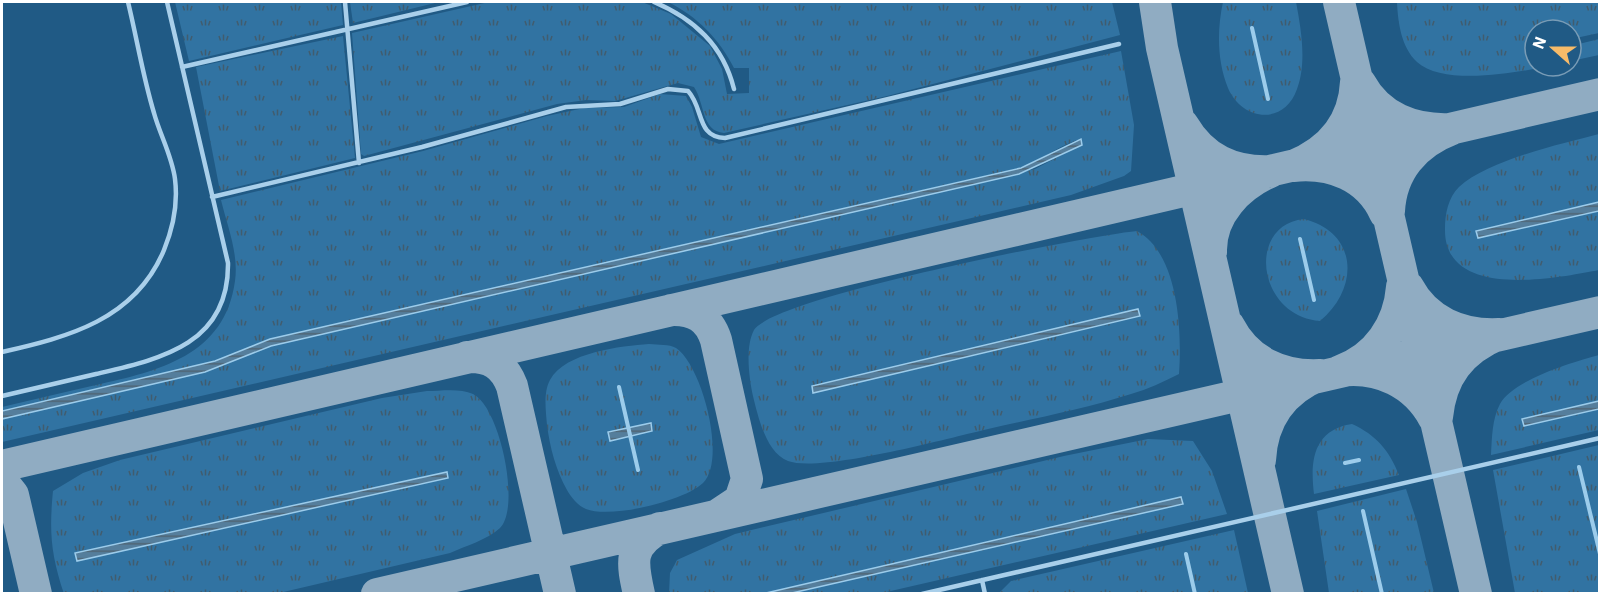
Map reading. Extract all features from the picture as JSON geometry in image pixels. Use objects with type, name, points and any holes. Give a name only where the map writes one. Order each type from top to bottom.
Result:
[{"type":"lane","points":[[2,352],[70,335],[114,314],[144,286],[168,242],[175,211],[175,180],[153,111],[128,2]]},
{"type":"lane","points":[[2,396],[155,360],[177,351],[200,334],[219,305],[228,273],[166,2]]},
{"type":"lane","points":[[345,2],[359,163]]},
{"type":"lane","points":[[182,67],[467,2]]},
{"type":"lane","points":[[654,2],[685,18],[712,41],[730,71],[734,89]]},
{"type":"lane","points":[[212,197],[359,163],[566,107],[620,104],[651,93],[675,88],[688,91],[693,96],[705,131],[714,137],[725,138],[1119,44]]},
{"type":"lane","points":[[922,594],[1599,438]]},
{"type":"lane","points":[[982,580],[985,594]]},
{"type":"green space","points":[[175,2],[341,2],[343,25],[189,61]]},
{"type":"green space","points":[[350,2],[439,2],[353,23]]},
{"type":"green space","points":[[489,2],[642,2],[671,14],[710,46],[722,69],[727,94],[749,93],[749,68],[734,68],[722,48],[707,30],[689,14],[668,2],[1112,2],[1120,35],[887,96],[724,133],[717,131],[707,122],[694,87],[678,83],[615,101],[586,100],[557,104],[364,156],[361,154],[352,33]]},
{"type":"green space","points":[[1223,2],[1296,2],[1301,34],[1302,68],[1297,89],[1291,101],[1283,109],[1273,114],[1253,113],[1234,99],[1224,78],[1219,45]]},
{"type":"green space","points":[[1397,2],[1599,2],[1599,33],[1583,36],[1583,18],[1523,18],[1523,71],[1480,76],[1444,74],[1417,62],[1407,49],[1398,18]]},
{"type":"green space","points":[[343,36],[355,158],[220,191],[196,67]]},
{"type":"green space","points":[[1599,39],[1599,55],[1583,58],[1583,43]]},
{"type":"green space","points":[[1121,51],[1134,125],[1131,171],[1124,176],[1071,195],[2,442],[2,419],[205,372],[271,346],[1035,169],[1081,145],[1077,140],[1019,168],[270,339],[215,361],[2,411],[2,407],[119,380],[165,366],[185,356],[203,343],[218,327],[229,306],[235,281],[234,250],[221,200],[423,151],[547,116],[584,108],[624,107],[660,94],[686,96],[692,107],[701,137],[719,144]]},
{"type":"green space","points":[[1599,134],[1599,202],[1476,231],[1478,238],[1599,211],[1599,270],[1532,280],[1506,280],[1482,276],[1463,267],[1450,252],[1445,229],[1448,206],[1459,187],[1472,177],[1506,161]]},
{"type":"green space","points":[[1304,219],[1322,226],[1335,236],[1344,249],[1347,263],[1347,278],[1342,294],[1333,308],[1320,321],[1299,315],[1283,304],[1272,288],[1267,270],[1267,253],[1273,237],[1285,225]]},
{"type":"green space","points":[[1137,231],[1151,242],[1162,257],[1175,295],[1180,337],[1179,374],[1143,390],[1096,404],[856,459],[804,463],[788,461],[774,450],[760,423],[753,396],[749,372],[749,345],[754,330],[774,316],[815,301],[871,285],[999,256]],"holes":[[[1137,309],[1139,317],[813,393],[813,386]]]},
{"type":"green space","points":[[649,344],[676,348],[686,358],[695,373],[708,413],[712,435],[713,455],[710,471],[703,483],[694,490],[664,502],[612,512],[586,509],[578,504],[569,493],[554,459],[546,414],[548,385],[557,370],[581,357],[610,349]]},
{"type":"green space","points":[[1599,355],[1599,401],[1522,419],[1524,426],[1599,409],[1599,430],[1491,455],[1495,416],[1507,395],[1517,387],[1545,373]]},
{"type":"green space","points":[[456,390],[473,394],[483,403],[492,417],[499,437],[508,480],[506,517],[500,528],[450,553],[279,593],[64,594],[52,543],[53,491],[83,473],[120,460],[382,398],[427,391]],"holes":[[[446,472],[448,478],[77,561],[75,553]]]},
{"type":"green space","points":[[1352,424],[1381,444],[1399,475],[1314,494],[1313,470],[1317,449],[1329,433],[1339,427]]},
{"type":"green space","points":[[1148,439],[1193,441],[1212,471],[1227,514],[882,593],[792,593],[1183,504],[1182,498],[766,593],[669,594],[670,573],[677,560],[735,534],[1064,456]]},
{"type":"green space","points":[[1599,445],[1599,593],[1515,593],[1493,470]]},
{"type":"green space","points":[[1406,489],[1417,522],[1434,593],[1329,593],[1317,511]]},
{"type":"green space","points":[[1234,530],[1248,593],[999,593],[1011,581]]},
{"type":"shaded area","points":[[1081,139],[1082,145],[1019,174],[271,346],[205,372],[2,419],[2,411],[215,361],[270,339],[1021,168]]},
{"type":"shaded area","points":[[1599,202],[1599,211],[1478,238],[1476,231]]},
{"type":"shaded area","points":[[1138,309],[1140,316],[813,393],[812,386]]},
{"type":"shaded area","points":[[1599,401],[1599,409],[1524,426],[1522,419]]},
{"type":"shaded area","points":[[651,423],[652,431],[610,441],[608,432]]},
{"type":"shaded area","points":[[447,472],[448,478],[77,561],[75,553]]},
{"type":"shaded area","points":[[1181,497],[1183,504],[792,593],[766,593]]},
{"type":"waterway","points":[[1252,28],[1268,99]]},
{"type":"waterway","points":[[1300,239],[1314,300]]},
{"type":"waterway","points":[[619,387],[638,470]]},
{"type":"waterway","points":[[1345,463],[1359,460]]},
{"type":"waterway","points":[[1579,467],[1600,554]]},
{"type":"waterway","points":[[1363,511],[1382,594]]},
{"type":"waterway","points":[[1186,554],[1195,594]]},
{"type":"taxiway","points":[[1155,2],[1162,48],[1288,594]]},
{"type":"taxiway","points":[[1339,2],[1476,594]]},
{"type":"taxiway","points":[[1356,82],[1351,111],[1338,134],[1318,152],[1293,166],[1321,166],[1347,174],[1369,189],[1385,213]]},
{"type":"taxiway","points":[[1360,83],[1377,105],[1399,120],[1424,128],[1452,129],[1427,142],[1407,160],[1394,183],[1389,211]]},
{"type":"taxiway","points":[[2,466],[1600,94]]},
{"type":"taxiway","points":[[1183,125],[1200,147],[1220,162],[1244,169],[1272,171],[1248,184],[1229,202],[1215,225],[1211,252]]},
{"type":"taxiway","points":[[1402,287],[1396,314],[1384,338],[1365,358],[1340,371],[1354,370],[1382,374],[1406,386],[1417,395],[1434,418]]},
{"type":"taxiway","points":[[1408,287],[1424,309],[1446,324],[1471,332],[1499,334],[1474,348],[1455,366],[1443,389],[1437,417]]},
{"type":"taxiway","points":[[671,310],[687,311],[700,316],[709,326],[716,340],[747,479],[740,500],[719,514]]},
{"type":"taxiway","points":[[377,594],[1600,312]]},
{"type":"taxiway","points":[[1229,326],[1245,349],[1267,364],[1292,373],[1320,375],[1295,389],[1277,408],[1265,432],[1260,460]]},
{"type":"taxiway","points":[[467,357],[483,358],[495,363],[505,372],[512,386],[560,594]]},
{"type":"taxiway","points":[[2,481],[13,495],[36,594]]},
{"type":"taxiway","points":[[639,594],[634,564],[637,548],[650,534],[660,528]]}]
